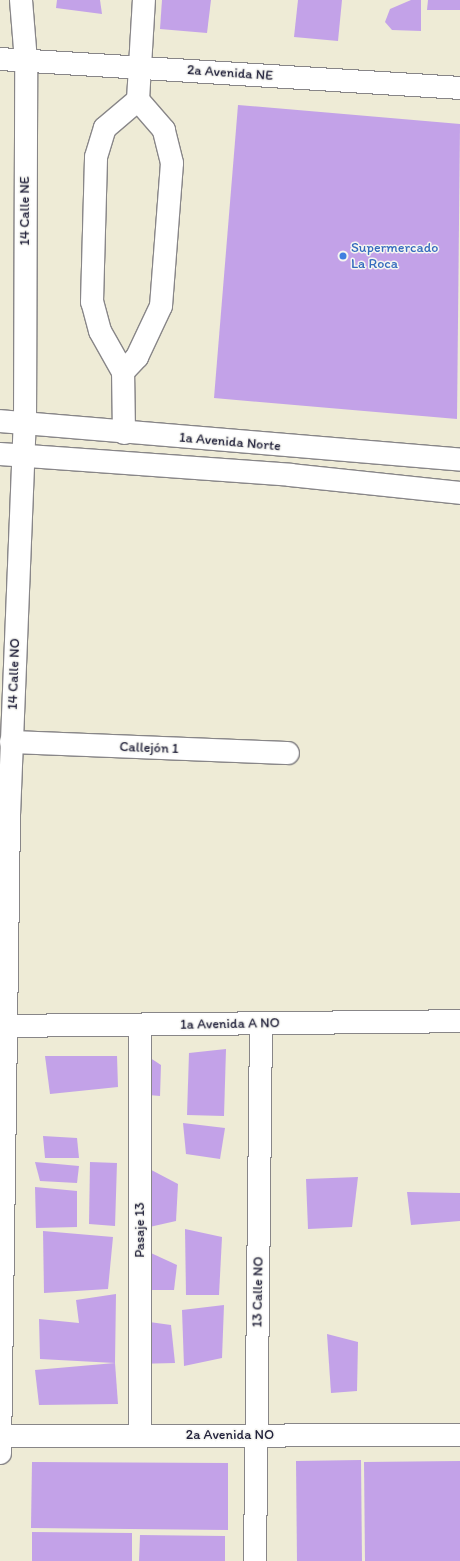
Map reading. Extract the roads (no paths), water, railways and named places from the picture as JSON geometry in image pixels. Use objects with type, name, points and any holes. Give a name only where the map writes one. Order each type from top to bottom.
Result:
[{"type":"street","name":"14 Calle NE","points":[[21,0],[26,61],[25,423]]},
{"type":"street","points":[[123,372],[137,357],[161,306],[172,163],[164,130],[138,100],[144,0]]},
{"type":"street","name":"2a Avenida NE","points":[[0,59],[139,66],[460,88]]},
{"type":"street","points":[[124,433],[123,372],[100,331],[92,302],[96,157],[105,128],[138,100]]},
{"type":"street","name":"1a Avenida Norte","points":[[0,421],[124,433],[460,460]]},
{"type":"street","name":"14 Calle NO","points":[[0,1453],[4,815],[11,742],[25,423]]},
{"type":"street","points":[[0,454],[290,475],[460,493]]},
{"type":"street","name":"Callejón 1","points":[[11,742],[288,753]]},
{"type":"street","name":"1a Avenida A NO","points":[[2,1026],[460,1021]]},
{"type":"street","name":"13 Calle NO","points":[[256,1561],[261,1024]]},
{"type":"street","name":"Pasaje 13","points":[[140,1025],[140,1436]]},
{"type":"street","name":"2a Avenida NO","points":[[0,1436],[460,1435]]},
{"type":"place","name":"Supermercado La Roca","points":[[343,256]]}]
